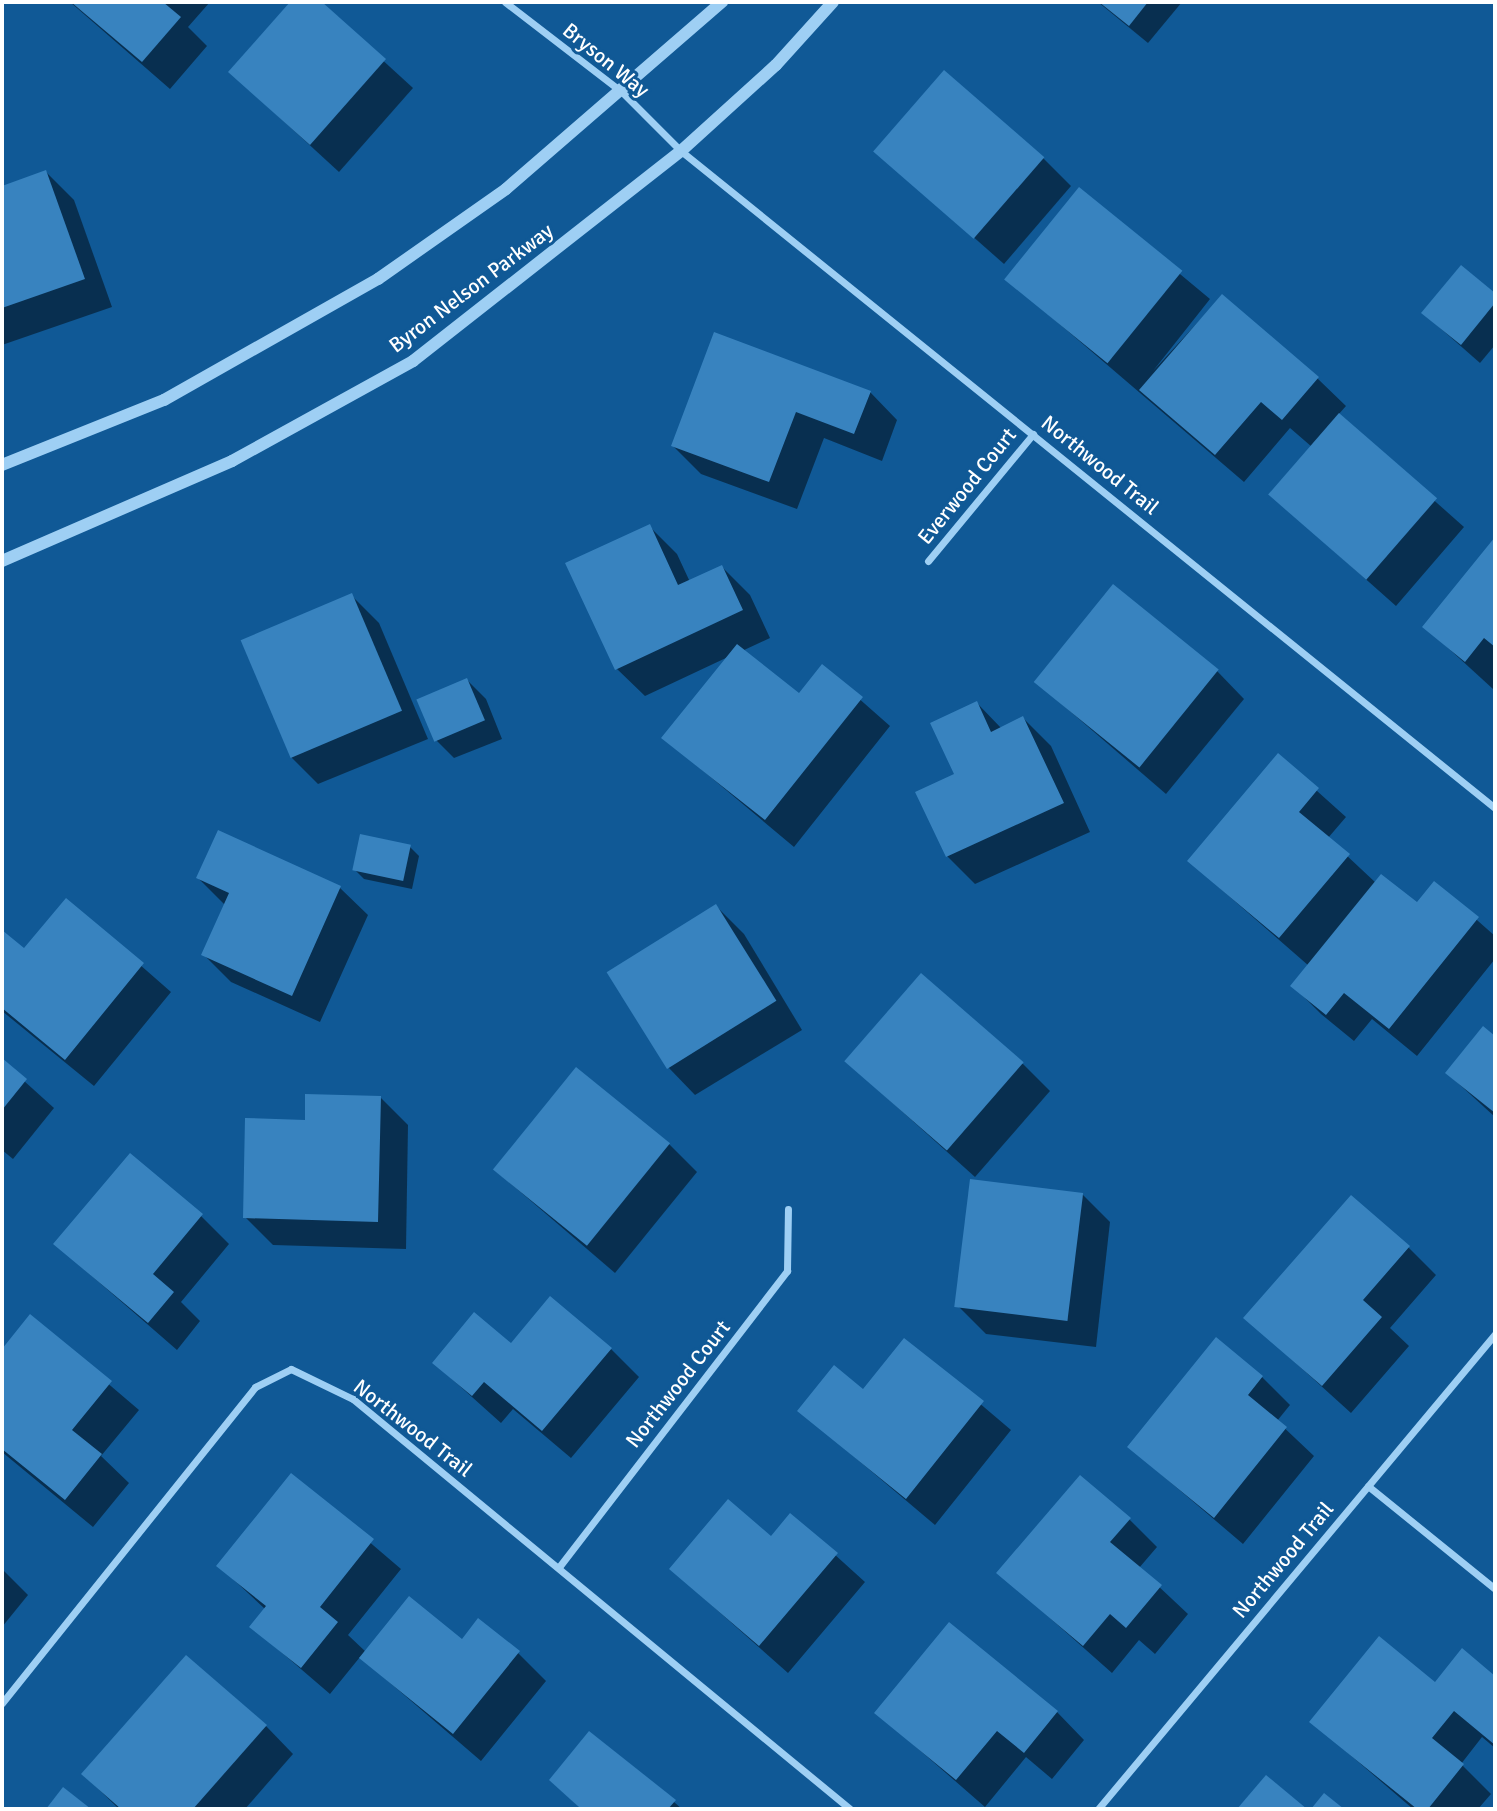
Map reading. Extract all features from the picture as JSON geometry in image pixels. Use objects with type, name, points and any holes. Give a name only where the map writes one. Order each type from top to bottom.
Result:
[{"type":"street","name":"Bryson Way","points":[[505,2],[622,92],[681,151]]},
{"type":"street","points":[[2,465],[164,400],[378,279],[506,189],[622,92],[722,2]]},
{"type":"street","name":"Byron Nelson Parkway","points":[[2,561],[232,461],[412,361],[681,151],[776,65],[834,2]]},
{"type":"street","name":"Northwood Trail","points":[[681,151],[1495,808]]},
{"type":"street","name":"Everwood Court","points":[[928,561],[1033,434]]},
{"type":"street","name":"Northwood Court","points":[[559,1567],[787,1271],[788,1209]]},
{"type":"street","name":"Northwood Trail","points":[[1098,1809],[1495,1334]]},
{"type":"street","name":"Northwood Trail","points":[[2,1703],[255,1387],[291,1369],[353,1399],[850,1809]]},
{"type":"street","points":[[1368,1486],[1495,1589]]},
{"type":"building","points":[[71,2],[163,2],[181,17],[142,62]]},
{"type":"building","points":[[290,2],[322,2],[386,59],[310,145],[228,72]]},
{"type":"building","points":[[1099,2],[1148,2],[1129,26]]},
{"type":"building","points":[[944,70],[1044,157],[974,239],[873,152]]},
{"type":"building","points":[[46,170],[85,279],[2,308],[2,186]]},
{"type":"building","points":[[1079,187],[1182,271],[1107,363],[1004,279]]},
{"type":"building","points":[[1461,265],[1495,293],[1495,303],[1461,345],[1421,313]]},
{"type":"building","points":[[1222,294],[1319,377],[1282,420],[1261,402],[1215,455],[1139,390]]},
{"type":"building","points":[[714,332],[871,391],[854,434],[796,412],[769,482],[671,446]]},
{"type":"building","points":[[1339,413],[1437,498],[1366,580],[1268,495]]},
{"type":"building","points":[[650,524],[678,585],[722,565],[743,610],[615,670],[565,563]]},
{"type":"building","points":[[1495,537],[1495,647],[1484,638],[1465,662],[1422,627]]},
{"type":"building","points":[[1113,584],[1219,670],[1139,768],[1034,682]]},
{"type":"building","points":[[352,593],[402,711],[291,758],[241,640]]},
{"type":"building","points":[[737,644],[799,693],[822,664],[863,697],[765,820],[661,738]]},
{"type":"building","points":[[467,678],[485,720],[434,742],[416,699]]},
{"type":"building","points":[[977,701],[991,732],[1023,716],[1064,803],[946,857],[915,792],[954,774],[930,723]]},
{"type":"building","points":[[1278,753],[1319,788],[1299,812],[1350,854],[1279,938],[1187,861]]},
{"type":"building","points":[[218,830],[341,886],[292,996],[201,955],[229,893],[196,878]]},
{"type":"building","points":[[360,834],[411,845],[403,881],[352,870]]},
{"type":"building","points":[[1381,874],[1417,902],[1434,881],[1479,917],[1389,1029],[1344,993],[1326,1015],[1290,986]]},
{"type":"building","points":[[66,898],[144,963],[65,1060],[2,1008],[2,930],[24,948]]},
{"type":"building","points":[[716,904],[776,1001],[667,1069],[607,972]]},
{"type":"building","points":[[921,973],[1024,1062],[947,1151],[844,1061]]},
{"type":"building","points":[[1483,1026],[1495,1036],[1495,1113],[1445,1073]]},
{"type":"building","points":[[2,1058],[27,1079],[2,1110]]},
{"type":"building","points":[[576,1067],[670,1143],[587,1246],[493,1170]]},
{"type":"building","points":[[305,1094],[381,1096],[378,1222],[243,1218],[245,1118],[305,1120]]},
{"type":"building","points":[[130,1153],[203,1214],[153,1274],[174,1292],[148,1323],[53,1244]]},
{"type":"building","points":[[970,1179],[1083,1193],[1067,1321],[954,1307]]},
{"type":"building","points":[[1351,1195],[1410,1246],[1363,1300],[1382,1317],[1322,1386],[1243,1318]]},
{"type":"building","points":[[550,1296],[612,1348],[542,1431],[484,1382],[472,1396],[432,1363],[474,1312],[511,1343]]},
{"type":"building","points":[[30,1314],[112,1381],[72,1430],[102,1454],[65,1500],[2,1449],[2,1349]]},
{"type":"building","points":[[1216,1337],[1263,1376],[1248,1395],[1287,1427],[1214,1518],[1127,1447]]},
{"type":"building","points":[[904,1338],[984,1401],[906,1499],[797,1411],[834,1365],[863,1389]]},
{"type":"building","points":[[291,1473],[374,1539],[320,1607],[338,1622],[301,1668],[249,1627],[266,1606],[216,1566]]},
{"type":"building","points":[[1080,1475],[1131,1518],[1110,1542],[1162,1585],[1126,1628],[1110,1614],[1083,1646],[996,1573]]},
{"type":"building","points":[[728,1499],[771,1536],[790,1513],[838,1553],[759,1646],[669,1569]]},
{"type":"building","points":[[409,1596],[462,1639],[478,1618],[520,1651],[453,1734],[359,1658]]},
{"type":"building","points":[[949,1622],[1058,1711],[1024,1753],[997,1731],[956,1780],[874,1713]]},
{"type":"building","points":[[1379,1636],[1435,1682],[1462,1648],[1495,1676],[1495,1745],[1454,1711],[1432,1738],[1464,1764],[1428,1809],[1417,1809],[1309,1722]]},
{"type":"building","points":[[186,1655],[267,1725],[193,1809],[121,1809],[81,1774]]},
{"type":"building","points":[[589,1731],[676,1800],[668,1809],[581,1809],[549,1780]]},
{"type":"building","points":[[1266,1775],[1307,1809],[1237,1809]]},
{"type":"building","points":[[63,1787],[91,1809],[46,1809]]},
{"type":"building","points":[[1324,1793],[1344,1809],[1311,1809]]}]
